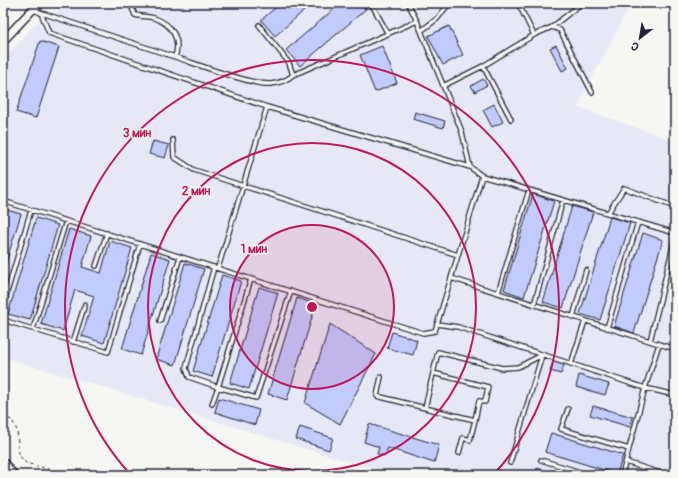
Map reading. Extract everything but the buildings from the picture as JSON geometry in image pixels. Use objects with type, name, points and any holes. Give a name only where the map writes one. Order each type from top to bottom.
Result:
[{"type":"street","points":[[3,41],[32,10],[42,3]]},
{"type":"street","points":[[3,462],[14,475]]},
{"type":"lane","points":[[371,3],[388,34]]},
{"type":"lane","points":[[408,3],[417,21],[462,132],[470,167]]},
{"type":"lane","points":[[421,31],[438,18],[450,3]]},
{"type":"lane","points":[[518,3],[534,35]]},
{"type":"lane","points":[[443,86],[483,66],[534,35],[552,27],[582,3]]},
{"type":"lane","points":[[130,4],[135,15],[152,17],[164,22],[175,35],[178,47],[175,57]]},
{"type":"lane","points":[[32,10],[254,82],[270,85],[287,81],[293,75],[417,21]]},
{"type":"lane","points":[[41,13],[49,33],[267,107],[470,167],[482,176],[675,233]]},
{"type":"lane","points":[[259,25],[289,63],[293,75]]},
{"type":"lane","points":[[552,27],[560,30],[592,92]]},
{"type":"lane","points":[[483,66],[511,119]]},
{"type":"lane","points":[[267,107],[186,368],[189,377],[256,398],[291,291]]},
{"type":"lane","points":[[173,140],[174,157],[194,170],[458,255]]},
{"type":"lane","points":[[3,201],[423,333],[435,331],[438,324],[482,176]]},
{"type":"lane","points":[[608,213],[624,188],[675,207]]},
{"type":"lane","points":[[498,293],[529,190]]},
{"type":"lane","points":[[534,305],[563,200]]},
{"type":"lane","points":[[3,306],[31,210]]},
{"type":"lane","points":[[33,329],[66,221]]},
{"type":"lane","points":[[607,328],[638,222]]},
{"type":"lane","points":[[96,266],[106,234]]},
{"type":"lane","points":[[650,341],[675,238]]},
{"type":"lane","points":[[3,320],[108,352],[140,244]]},
{"type":"lane","points":[[160,321],[180,257]]},
{"type":"lane","points":[[573,317],[586,270]]},
{"type":"lane","points":[[451,278],[675,349]]},
{"type":"lane","points":[[212,404],[251,279]]},
{"type":"lane","points":[[73,342],[85,304]]},
{"type":"lane","points":[[571,364],[585,321]]},
{"type":"lane","points":[[438,324],[458,327],[645,388],[675,395]]},
{"type":"lane","points":[[622,475],[645,388],[660,344]]},
{"type":"lane","points":[[425,408],[438,352],[502,368],[518,367],[542,355]]},
{"type":"lane","points":[[510,463],[542,355]]},
{"type":"lane","points":[[433,373],[488,387],[485,402],[480,401],[470,440],[463,438],[459,453]]},
{"type":"lane","points":[[381,377],[377,396],[475,420]]},
{"type":"lane","points":[[568,409],[561,429],[629,449]]},
{"type":"lane","points":[[540,460],[590,475]]},
{"type":"lane","points":[[626,462],[666,475]]},
{"type":"path","points":[[3,420],[6,418],[12,420],[17,430],[17,451],[21,459],[26,463],[68,475]]},
{"type":"shaded area","points":[[72,3],[631,3],[577,107],[675,141],[675,475],[393,475],[3,357],[3,60],[36,23]]}]
